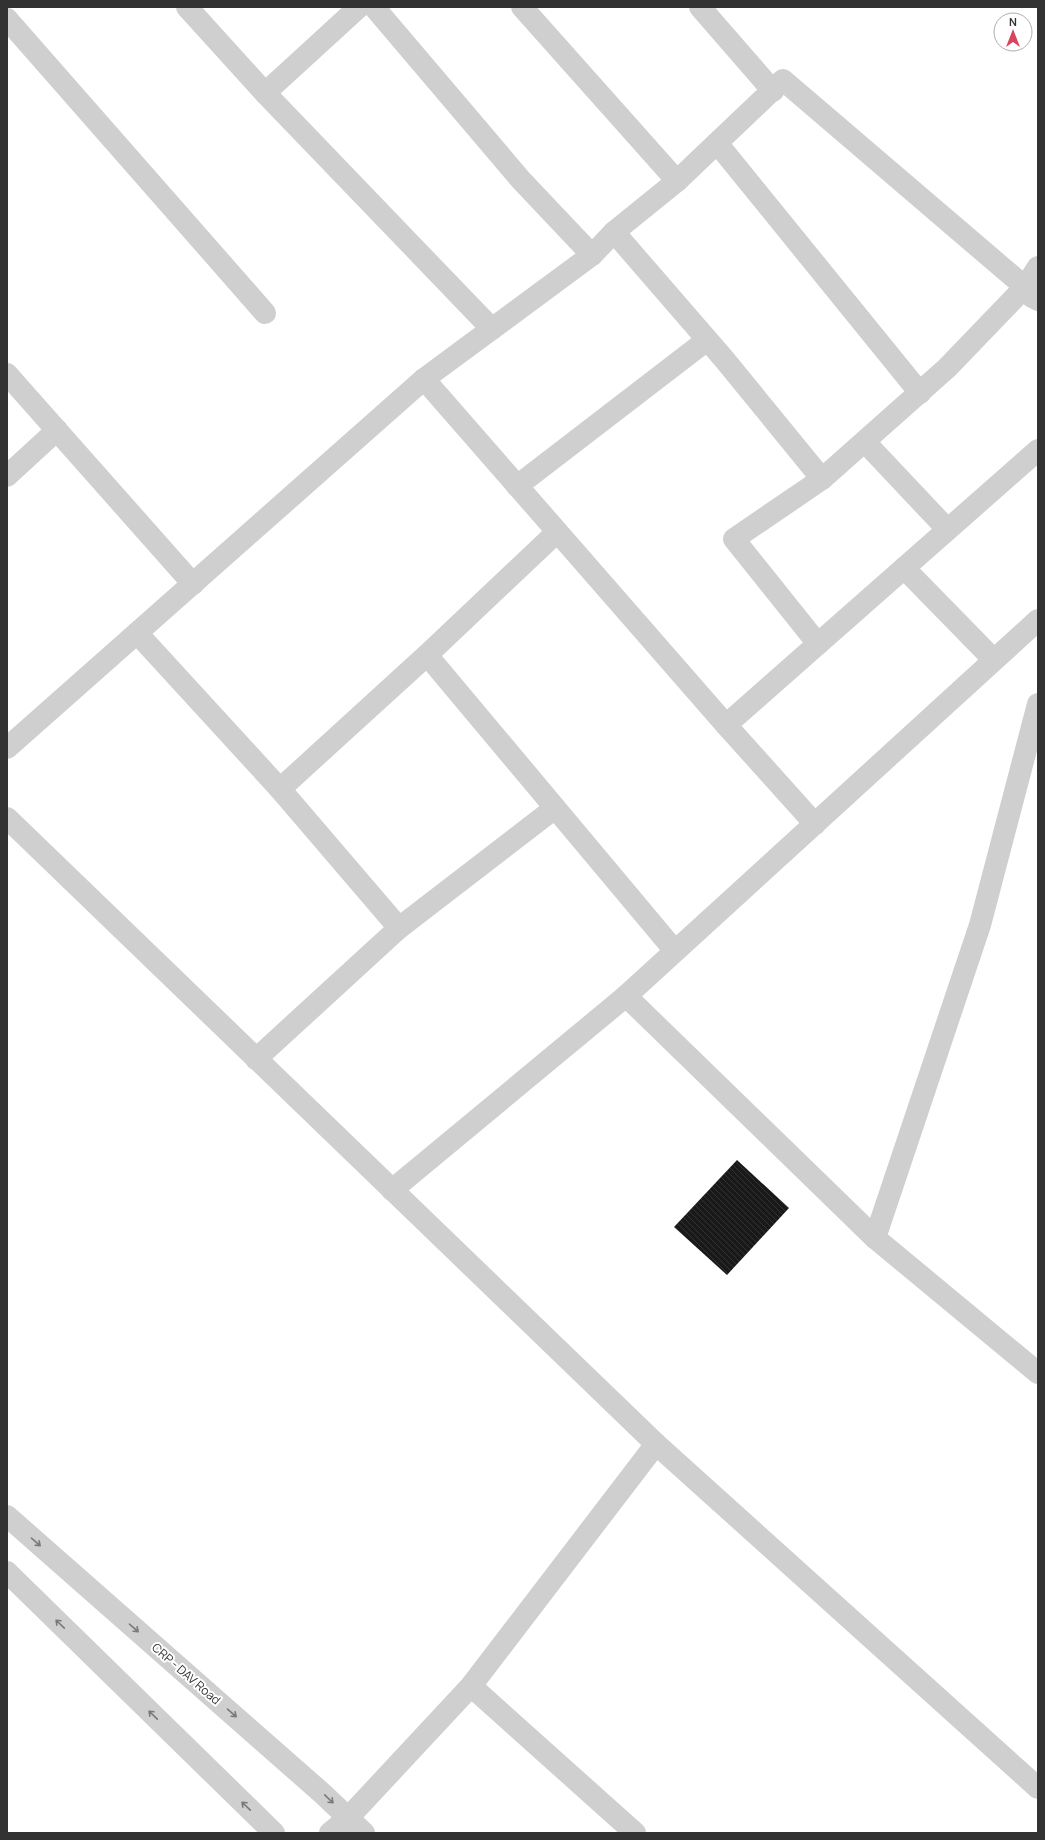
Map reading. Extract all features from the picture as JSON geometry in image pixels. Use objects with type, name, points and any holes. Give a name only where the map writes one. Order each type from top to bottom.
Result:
[{"type":"street","points":[[187,7],[265,93],[492,329]]},
{"type":"street","points":[[265,93],[359,7]]},
{"type":"street","points":[[374,7],[521,180],[592,255]]},
{"type":"street","points":[[522,7],[677,182]]},
{"type":"street","points":[[700,7],[773,91]]},
{"type":"street","points":[[7,19],[266,313]]},
{"type":"street","points":[[7,748],[424,379],[592,255],[614,232],[677,182],[716,143],[745,119],[783,80],[1031,293]]},
{"type":"street","points":[[716,143],[920,392]]},
{"type":"street","points":[[614,232],[707,340],[822,479]]},
{"type":"street","points":[[818,644],[734,539],[822,479],[1031,293],[1038,267]]},
{"type":"street","points":[[517,486],[707,340]]},
{"type":"street","points":[[7,374],[193,584]]},
{"type":"street","points":[[424,379],[726,725],[815,824]]},
{"type":"street","points":[[7,476],[57,430]]},
{"type":"street","points":[[864,442],[947,529]]},
{"type":"street","points":[[726,725],[1038,450]]},
{"type":"street","points":[[280,789],[427,655],[558,532]]},
{"type":"street","points":[[904,568],[994,660]]},
{"type":"street","points":[[392,1190],[626,996],[1038,620]]},
{"type":"street","points":[[137,633],[280,789],[400,928]]},
{"type":"street","points":[[427,655],[675,951]]},
{"type":"street","points":[[875,1238],[980,925],[1038,704]]},
{"type":"street","points":[[256,1059],[400,928],[556,808]]},
{"type":"street","points":[[7,818],[656,1444],[1038,1788]]},
{"type":"street","points":[[626,996],[875,1238],[1038,1373]]},
{"type":"street","points":[[330,1833],[348,1818],[471,1686],[656,1444]]},
{"type":"street","name":"CRP - DAV Road","points":[[7,1516],[323,1794],[364,1833]]},
{"type":"street","points":[[7,1572],[274,1833]]},
{"type":"street","points":[[471,1686],[635,1833]]},
{"type":"building","points":[[737,1160],[789,1208],[727,1275],[674,1227]]}]
